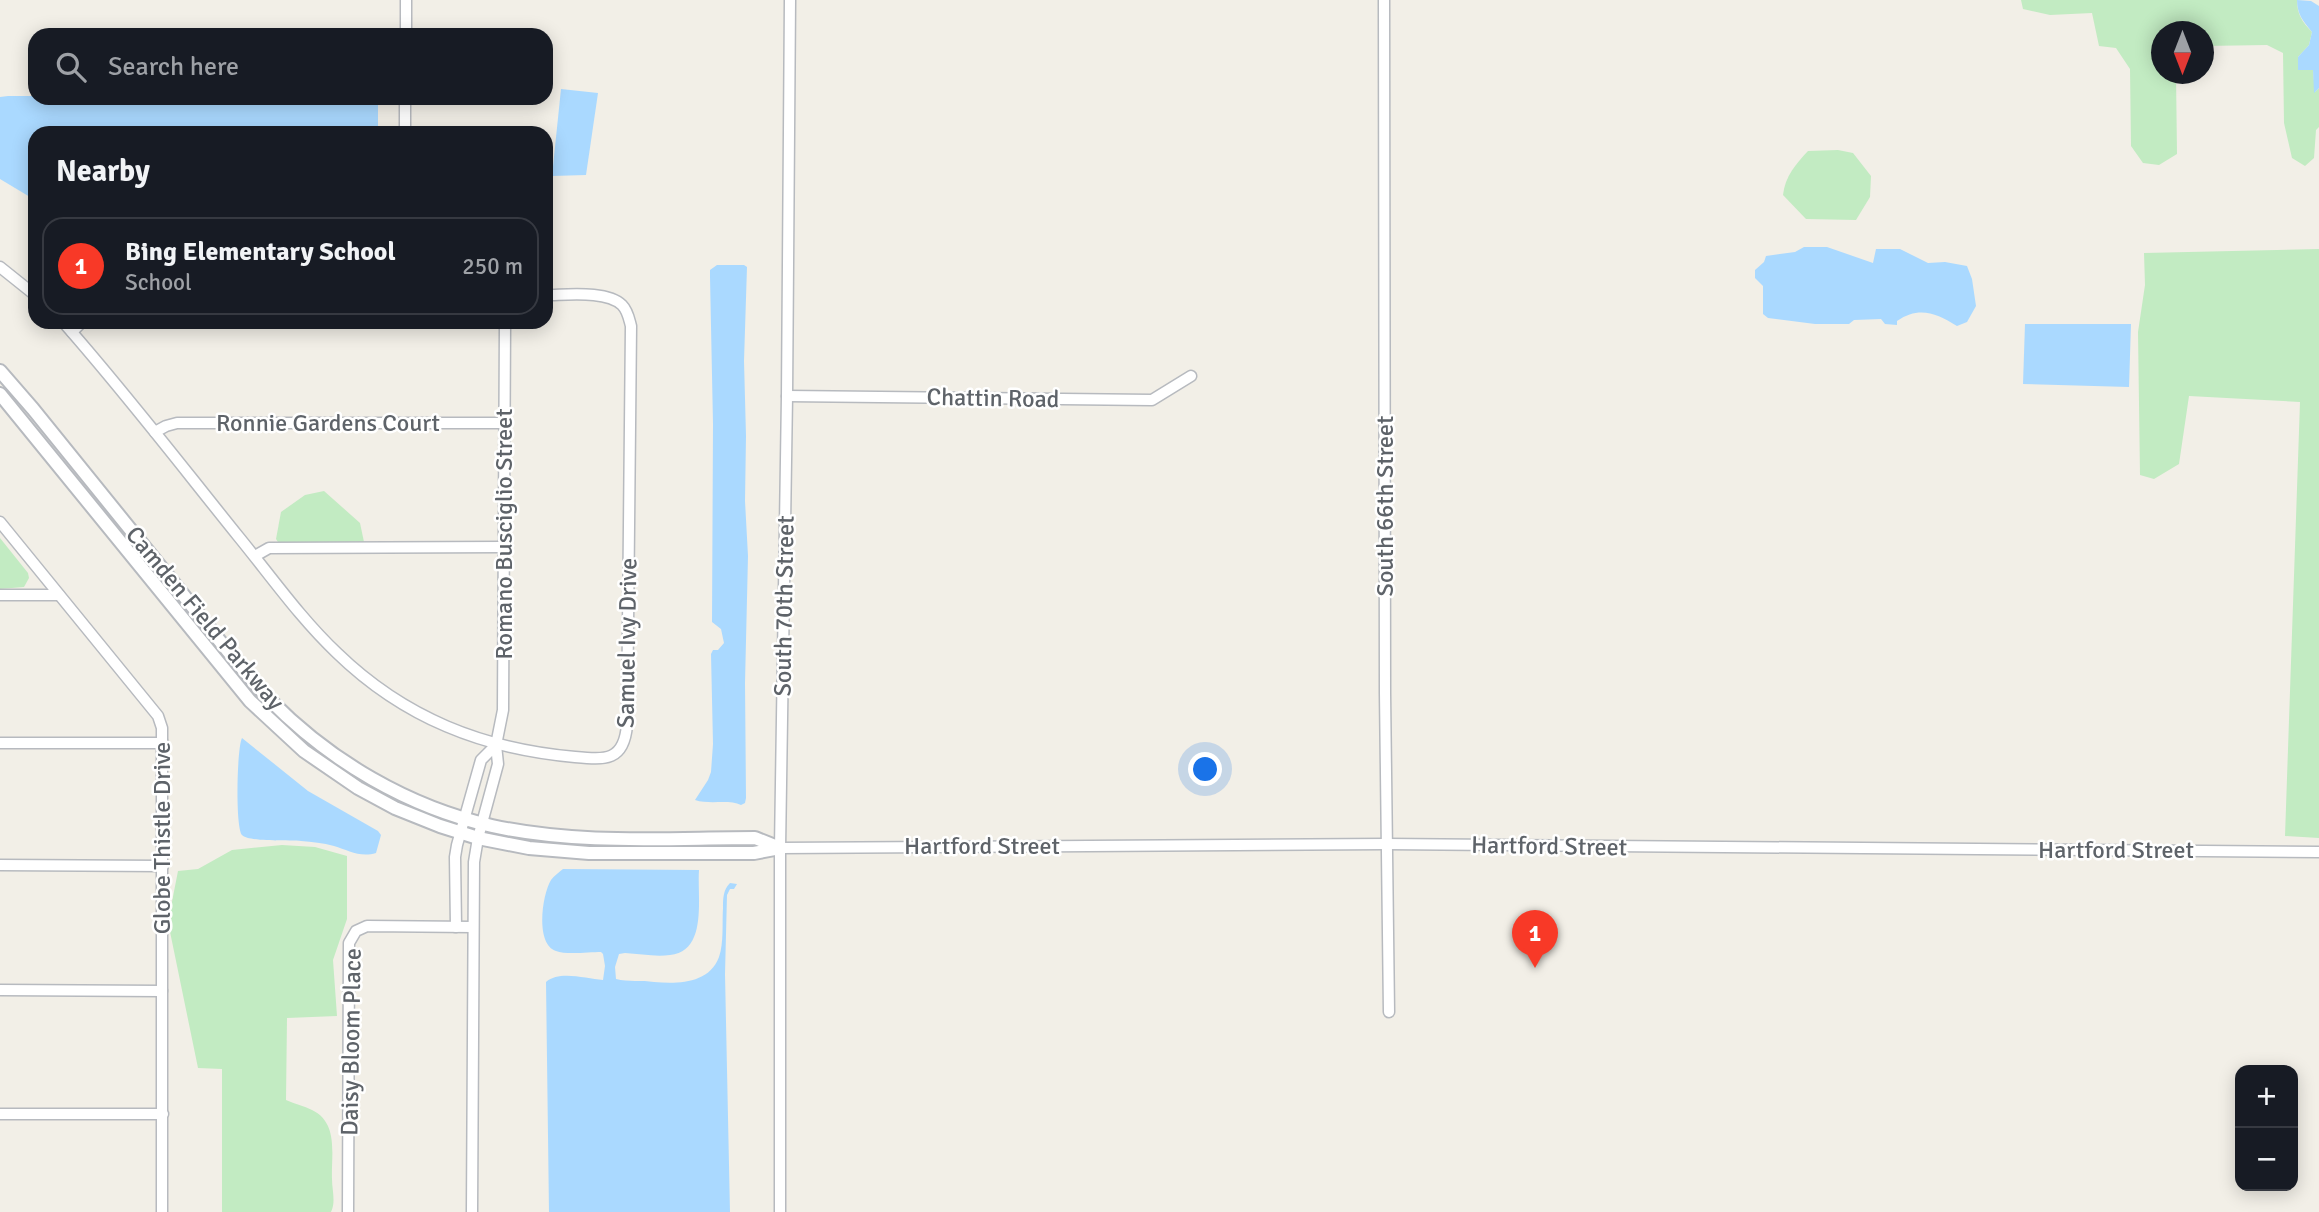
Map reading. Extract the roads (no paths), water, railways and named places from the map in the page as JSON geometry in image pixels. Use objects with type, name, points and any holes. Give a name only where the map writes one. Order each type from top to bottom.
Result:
[{"type":"street","points":[[406,0],[406,28]]},
{"type":"street","name":"South 70th Street","points":[[780,1212],[780,848],[790,0]]},
{"type":"street","name":"South 66th Street","points":[[1384,0],[1386,844],[1389,1012]]},
{"type":"street","points":[[405,105],[405,126]]},
{"type":"street","points":[[0,267],[28,289]]},
{"type":"street","name":"Samuel Ivy Drive","points":[[69,329],[323,640],[382,691],[440,724],[496,745],[538,754],[589,759],[619,753],[626,743],[631,326],[622,305],[613,299],[596,295],[553,295]]},
{"type":"street","points":[[72,332],[75,329]]},
{"type":"street","name":"Romano Busciglio Street","points":[[472,1212],[474,862],[481,823],[498,764],[496,745],[503,710],[505,329]]},
{"type":"street","name":"Camden Field Parkway","points":[[0,371],[251,679],[292,721],[337,757],[372,779],[413,799],[465,818],[527,832],[565,836],[755,838],[780,848]]},
{"type":"street","name":"Chattin Road","points":[[787,396],[1152,400],[1191,376]]},
{"type":"street","name":"Camden Field Parkway","points":[[0,394],[230,678],[269,721],[304,751],[358,788],[417,817],[461,833],[529,848],[579,853],[754,853],[780,848]]},
{"type":"street","name":"Ronnie Gardens Court","points":[[155,432],[177,423],[504,423]]},
{"type":"street","name":"Globe Thistle Drive","points":[[0,522],[158,716],[162,728],[162,1212]]},
{"type":"street","points":[[255,556],[269,548],[504,547]]},
{"type":"street","points":[[0,595],[60,595]]},
{"type":"street","points":[[0,743],[163,743]]},
{"type":"street","name":"Romano Busciglio Street","points":[[456,927],[455,857],[481,760],[496,745]]},
{"type":"street","name":"Hartford Street","points":[[780,848],[1386,844],[2319,852]]},
{"type":"street","points":[[0,866],[163,866]]},
{"type":"street","name":"Daisy Bloom Place","points":[[348,1212],[349,943],[356,931],[367,926],[456,927]]},
{"type":"street","points":[[456,927],[473,928]]},
{"type":"street","points":[[0,990],[162,991]]},
{"type":"street","points":[[0,1114],[163,1114]]},
{"type":"water","points":[[2297,0],[2311,1],[2319,6],[2319,88],[2314,93],[2313,70],[2298,70],[2298,57],[2309,45],[2312,32],[2301,17]]},
{"type":"water","points":[[561,89],[598,93],[586,175],[553,176]]},
{"type":"water","points":[[28,96],[28,105],[378,105],[378,126],[28,126],[28,196],[0,179],[0,97]]},
{"type":"water","points":[[1804,247],[1827,247],[1873,263],[1876,249],[1900,249],[1928,263],[1945,262],[1967,266],[1976,306],[1967,322],[1957,326],[1927,313],[1905,316],[1897,321],[1897,325],[1885,324],[1881,319],[1854,320],[1849,324],[1815,324],[1768,318],[1763,314],[1763,286],[1755,278],[1755,270],[1764,262],[1766,256],[1795,252]]},
{"type":"water","points":[[717,265],[747,267],[744,361],[748,556],[746,798],[741,805],[695,800],[711,772],[711,654],[724,643],[721,629],[712,622],[713,424],[710,270]]},
{"type":"water","points":[[2025,324],[2131,324],[2129,387],[2023,384]]},
{"type":"water","points":[[242,738],[308,791],[378,831],[381,835],[376,853],[359,854],[322,843],[260,840],[242,835],[238,817],[237,786]]},
{"type":"water","points":[[563,869],[699,870],[698,921],[690,944],[682,951],[670,955],[619,954],[615,967],[616,979],[625,980],[682,982],[708,973],[721,951],[725,892],[730,883],[737,884],[727,895],[725,974],[730,1212],[549,1212],[546,982],[558,976],[603,980],[605,966],[601,952],[560,952],[549,947],[545,939],[542,918],[545,896],[551,880]]},
{"type":"place","name":"Bing Elementary School","points":[[1535,968]]}]
